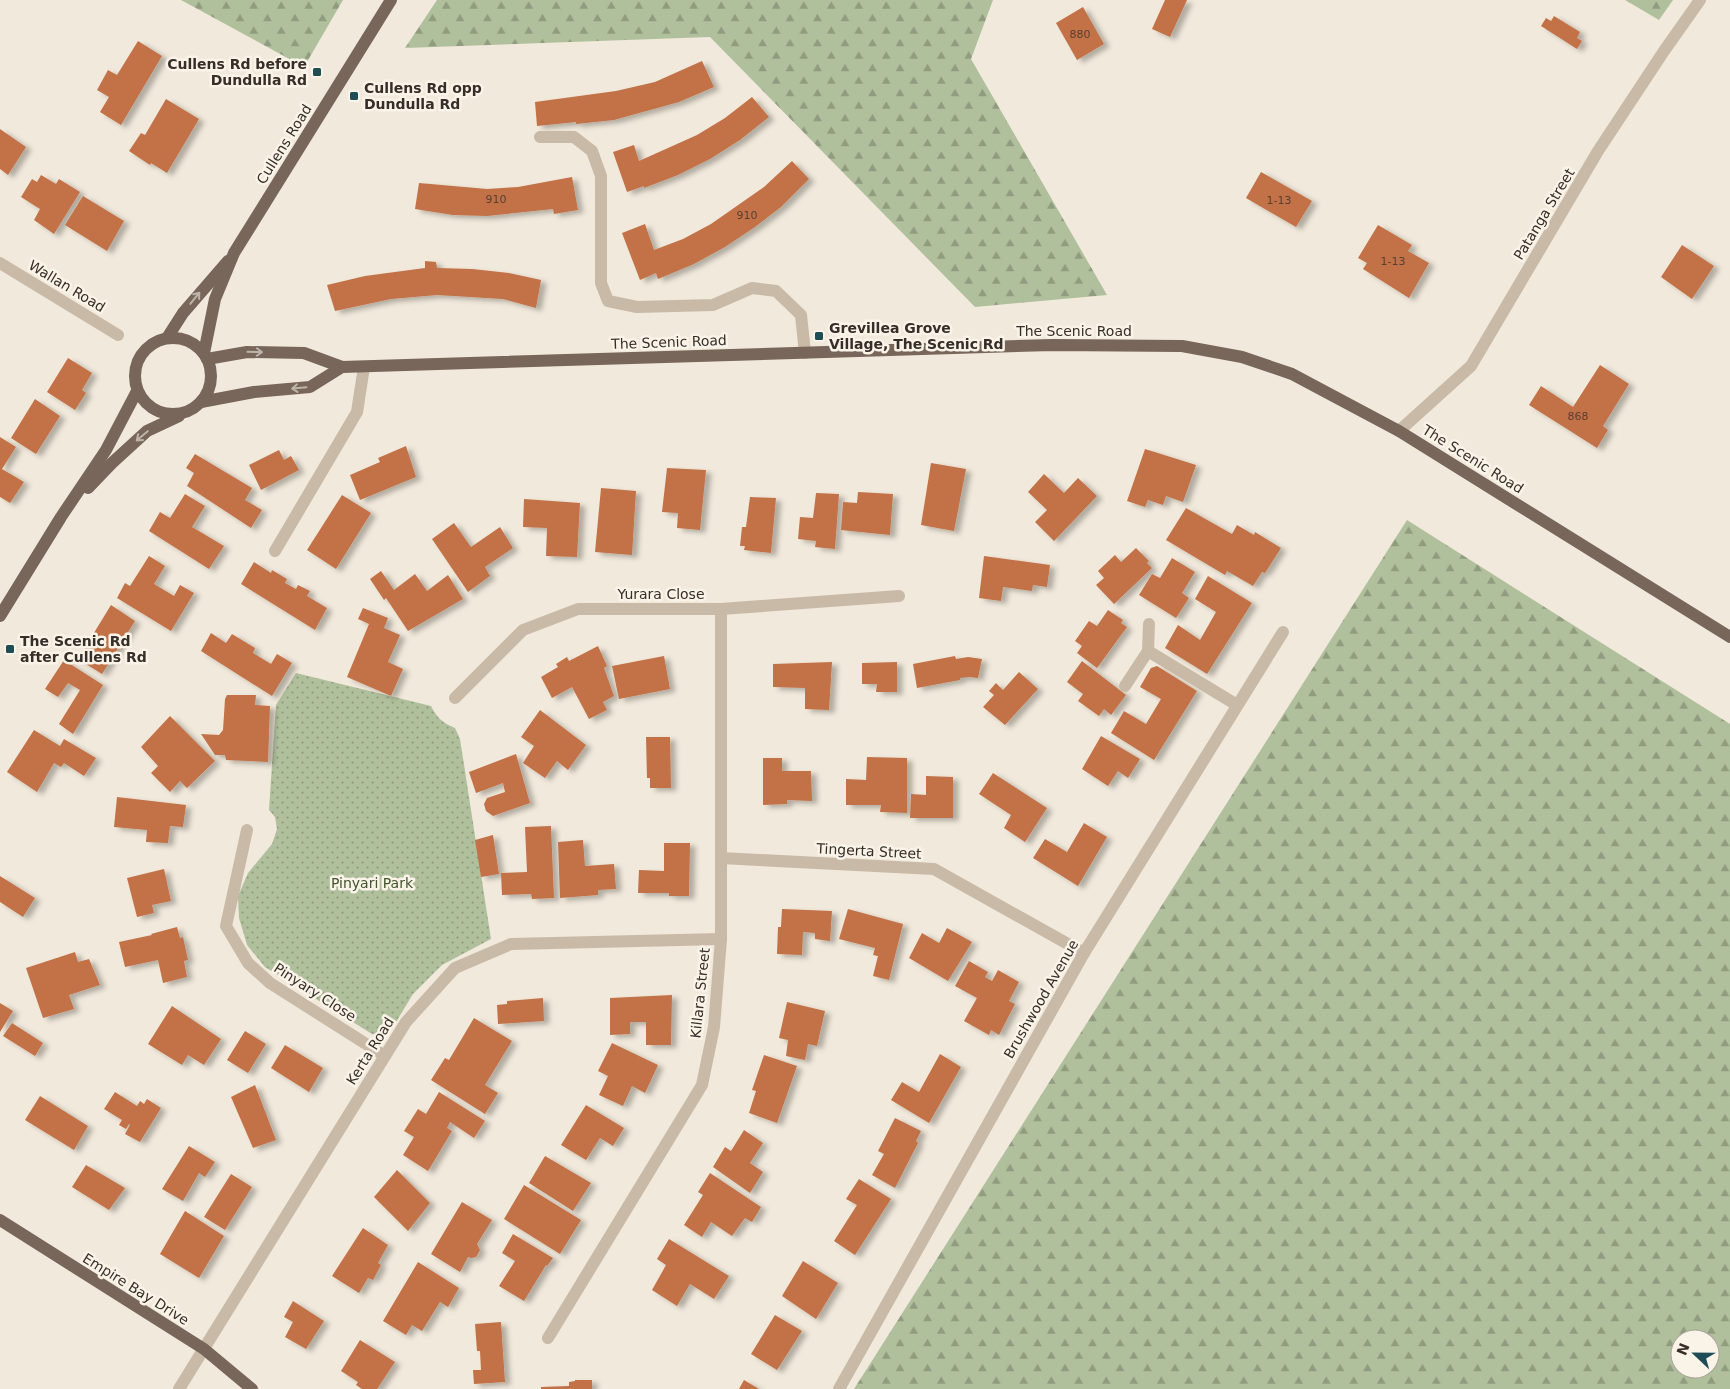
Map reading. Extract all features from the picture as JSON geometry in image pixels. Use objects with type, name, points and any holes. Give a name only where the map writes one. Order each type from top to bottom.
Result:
[{"type":"main road","name":"Cullens Road","points":[[167,338],[182,313],[234,253],[391,0]]},
{"type":"main road","name":"Cullens Road","points":[[206,356],[215,300],[234,253]]},
{"type":"main road","points":[[61,518],[112,463],[147,431],[184,413],[194,408],[208,392],[211,370],[206,356],[197,346],[188,340],[178,338],[156,341],[146,348],[135,368],[134,380],[137,391],[152,408],[162,413],[184,413]]},
{"type":"main road","name":"The Scenic Road","points":[[206,356],[247,352],[304,353],[342,367],[364,367],[1052,346],[1182,346],[1242,356],[1292,374],[1399,431],[1730,637]]},
{"type":"main road","points":[[201,402],[254,392],[310,387],[342,367]]},
{"type":"main road","points":[[0,616],[106,450],[137,391]]},
{"type":"main road","name":"Empire Bay Drive","points":[[0,1220],[204,1349],[252,1389]]},
{"type":"street","name":"Patanga Street","points":[[1399,431],[1471,366],[1598,151],[1700,0]]},
{"type":"street","points":[[540,136],[574,138],[592,151],[601,176],[601,283],[608,301],[637,307],[713,305],[752,288],[776,290],[801,315],[805,353]]},
{"type":"street","name":"Wallan Road","points":[[0,263],[118,335]]},
{"type":"street","points":[[275,551],[357,412],[364,367]]},
{"type":"street","name":"Yurara Close","points":[[455,698],[523,630],[578,609],[721,609],[898,596]]},
{"type":"street","name":"Killara Street","points":[[548,1338],[702,1085],[714,1027],[720,939],[721,609]]},
{"type":"street","points":[[1125,686],[1148,652],[1148,624]]},
{"type":"street","name":"Brushwood Avenue","points":[[839,1389],[1084,953],[1283,632]]},
{"type":"street","points":[[1148,652],[1237,705]]},
{"type":"street","name":"Pinyary Close","points":[[247,830],[226,926],[248,963],[270,983],[384,1056]]},
{"type":"street","name":"Tingerta Street","points":[[721,858],[934,869],[1084,953]]},
{"type":"street","name":"Kerta Road","points":[[179,1389],[406,1022],[454,968],[511,944],[720,939]]},
{"type":"green space","points":[[181,0],[343,0],[304,67]]},
{"type":"green space","points":[[437,0],[993,0],[971,59],[1107,295],[975,307],[710,37],[405,48]]},
{"type":"green space","points":[[1625,0],[1673,0],[1659,20]]},
{"type":"green space","points":[[1407,520],[1730,724],[1730,1389],[854,1389]]},
{"type":"green space","name":"Pinyari Park","points":[[296,673],[431,706],[441,720],[455,728],[460,739],[491,939],[442,965],[413,994],[396,1022],[384,1035],[372,1034],[265,967],[247,945],[239,918],[238,896],[248,873],[272,844],[277,829],[275,817],[269,810],[276,705]]},
{"type":"building","points":[[1165,0],[1187,0],[1170,37],[1152,29]]},
{"type":"building","points":[[1083,7],[1104,44],[1077,60],[1056,23]]},
{"type":"building","points":[[1554,16],[1580,32],[1577,38],[1582,41],[1577,49],[1541,26],[1546,18],[1551,21]]},
{"type":"building","points":[[138,41],[162,56],[121,125],[100,112],[109,97],[97,90],[108,70],[117,75]]},
{"type":"building","points":[[702,61],[714,87],[679,102],[614,120],[537,126],[535,102],[616,91],[655,82]]},
{"type":"building","points":[[752,97],[769,117],[740,140],[710,159],[678,175],[644,188],[644,186],[627,192],[613,152],[634,145],[639,161],[697,135],[725,118]]},
{"type":"building","points":[[166,99],[199,119],[167,173],[151,163],[150,165],[129,151],[141,133],[145,135]]},
{"type":"building","points":[[0,129],[26,147],[8,175],[0,169]]},
{"type":"building","points":[[792,161],[809,179],[781,207],[725,247],[694,264],[658,279],[656,273],[640,280],[622,233],[645,224],[654,250],[683,239],[711,224],[764,187]]},
{"type":"building","points":[[1261,172],[1312,201],[1296,227],[1246,198]]},
{"type":"building","points":[[41,175],[56,184],[59,179],[80,192],[54,234],[34,220],[40,209],[21,197],[32,179],[37,182]]},
{"type":"building","points":[[572,177],[578,210],[554,214],[553,209],[487,216],[453,215],[415,209],[419,183],[487,189],[518,187]]},
{"type":"building","points":[[83,196],[124,221],[107,251],[65,225]]},
{"type":"building","points":[[1378,225],[1412,245],[1408,251],[1429,263],[1409,298],[1363,269],[1367,263],[1358,258]]},
{"type":"building","points":[[1682,245],[1714,266],[1692,299],[1661,277]]},
{"type":"building","points":[[425,261],[436,262],[437,268],[509,273],[541,280],[536,308],[503,299],[437,295],[391,299],[335,311],[327,285],[365,276],[425,268]]},
{"type":"building","points":[[68,358],[92,373],[82,390],[86,393],[75,410],[47,392]]},
{"type":"building","points":[[1600,365],[1629,384],[1603,426],[1608,430],[1597,448],[1529,405],[1541,386],[1573,407]]},
{"type":"building","points":[[35,399],[60,416],[36,454],[11,438]]},
{"type":"building","points":[[0,437],[16,447],[2,469],[24,482],[10,503],[0,497]]},
{"type":"building","points":[[406,446],[416,477],[360,500],[350,475],[380,462],[378,458]]},
{"type":"building","points":[[1145,449],[1196,465],[1183,502],[1166,496],[1163,505],[1148,500],[1145,507],[1127,501]]},
{"type":"building","points":[[279,450],[284,460],[291,456],[299,470],[261,490],[249,465]]},
{"type":"building","points":[[195,454],[252,488],[245,500],[262,510],[251,528],[187,486],[194,473],[186,468]]},
{"type":"building","points":[[931,463],[966,469],[954,531],[921,525]]},
{"type":"building","points":[[667,468],[706,470],[700,530],[677,528],[678,513],[662,512]]},
{"type":"building","points":[[1044,474],[1064,493],[1078,478],[1097,496],[1054,541],[1035,522],[1047,510],[1028,492]]},
{"type":"building","points":[[601,488],[636,491],[632,555],[595,552]]},
{"type":"building","points":[[858,492],[893,494],[890,535],[841,530],[843,502],[857,503]]},
{"type":"building","points":[[816,493],[839,494],[835,549],[815,547],[816,541],[798,539],[800,517],[813,518]]},
{"type":"building","points":[[185,494],[205,506],[192,527],[224,546],[209,569],[149,531],[160,512],[170,518]]},
{"type":"building","points":[[342,495],[371,513],[336,569],[307,550]]},
{"type":"building","points":[[750,497],[776,498],[771,553],[744,550],[745,546],[740,546],[742,527],[746,527]]},
{"type":"building","points":[[524,499],[580,503],[577,557],[546,556],[547,528],[523,527]]},
{"type":"building","points":[[1186,508],[1232,534],[1237,525],[1254,535],[1255,532],[1281,548],[1265,573],[1262,572],[1253,586],[1227,571],[1225,575],[1166,540]]},
{"type":"building","points":[[454,523],[471,547],[500,527],[513,548],[485,567],[490,576],[468,592],[432,539]]},
{"type":"building","points":[[1136,548],[1149,561],[1147,563],[1152,568],[1114,604],[1096,585],[1104,578],[1098,571],[1115,555],[1121,562]]},
{"type":"building","points":[[149,556],[165,566],[154,584],[174,596],[180,585],[194,593],[171,631],[117,598],[125,583],[130,586]]},
{"type":"building","points":[[984,556],[1050,565],[1047,587],[1033,585],[1032,591],[1003,587],[1001,601],[979,598]]},
{"type":"building","points":[[1172,558],[1195,572],[1182,593],[1189,598],[1176,618],[1139,595],[1152,574],[1160,578]]},
{"type":"building","points":[[254,562],[271,573],[272,570],[287,579],[285,583],[296,589],[298,585],[310,591],[307,596],[327,608],[315,630],[241,584]]},
{"type":"building","points":[[381,571],[394,590],[415,574],[427,591],[448,575],[463,599],[408,631],[386,598],[384,600],[370,579]]},
{"type":"building","points":[[1208,576],[1252,603],[1207,674],[1165,648],[1178,625],[1200,640],[1216,612],[1195,599]]},
{"type":"building","points":[[111,605],[135,621],[102,674],[78,659]]},
{"type":"building","points":[[363,608],[388,618],[384,628],[400,635],[388,662],[403,669],[391,696],[347,677],[369,624],[358,619]]},
{"type":"building","points":[[1108,610],[1123,620],[1121,623],[1127,627],[1097,668],[1077,653],[1082,646],[1075,641],[1089,621],[1097,626]]},
{"type":"building","points":[[211,633],[226,643],[232,634],[255,648],[253,653],[271,664],[277,654],[292,663],[272,696],[201,651]]},
{"type":"building","points":[[598,646],[607,666],[604,668],[614,696],[603,702],[607,710],[589,719],[572,687],[552,698],[541,677],[558,667],[556,664],[567,657],[569,661]]},
{"type":"building","points":[[664,656],[670,689],[619,699],[612,666]]},
{"type":"building","points":[[955,656],[956,659],[968,657],[982,659],[978,678],[960,678],[960,680],[917,688],[913,664]]},
{"type":"building","points":[[64,660],[103,685],[73,734],[59,724],[80,690],[68,683],[58,697],[45,689]]},
{"type":"building","points":[[1082,661],[1126,695],[1111,715],[1104,709],[1099,716],[1078,701],[1083,694],[1067,682]]},
{"type":"building","points":[[832,662],[829,710],[805,709],[805,688],[773,687],[773,664]]},
{"type":"building","points":[[897,662],[897,692],[876,692],[877,684],[862,684],[862,663]]},
{"type":"building","points":[[1157,666],[1197,691],[1154,760],[1111,733],[1124,711],[1146,724],[1161,699],[1140,687],[1151,668]]},
{"type":"building","points":[[1019,672],[1038,689],[1005,725],[983,707],[994,695],[989,691],[996,683],[1003,690]]},
{"type":"building","points":[[227,695],[256,695],[255,705],[270,706],[268,762],[226,760],[225,755],[215,755],[201,734],[219,735],[223,730],[225,699]]},
{"type":"building","points":[[540,710],[586,745],[568,770],[557,761],[545,778],[523,763],[534,746],[521,737]]},
{"type":"building","points":[[170,716],[215,761],[187,788],[180,781],[170,792],[151,773],[158,766],[141,747]]},
{"type":"building","points":[[34,730],[60,746],[64,739],[96,758],[84,776],[64,763],[61,767],[54,763],[37,792],[7,772]]},
{"type":"building","points":[[1101,736],[1140,759],[1128,778],[1118,771],[1108,786],[1082,769]]},
{"type":"building","points":[[646,737],[670,737],[671,788],[650,788],[650,778],[647,778]]},
{"type":"building","points":[[516,754],[530,803],[493,816],[486,811],[484,804],[487,798],[505,792],[503,783],[476,793],[469,772]]},
{"type":"building","points":[[867,757],[907,758],[907,813],[880,812],[881,805],[846,805],[846,779],[866,780]]},
{"type":"building","points":[[763,758],[782,758],[782,771],[811,771],[812,801],[787,800],[787,804],[763,805]]},
{"type":"building","points":[[993,773],[1047,808],[1025,842],[1004,828],[1011,815],[979,794]]},
{"type":"building","points":[[926,776],[953,777],[953,818],[910,818],[911,794],[926,795]]},
{"type":"building","points":[[117,797],[186,805],[183,827],[170,826],[168,843],[146,842],[147,830],[114,827]]},
{"type":"building","points":[[1084,823],[1107,837],[1078,886],[1033,858],[1045,839],[1067,852]]},
{"type":"building","points":[[551,826],[554,898],[532,899],[531,894],[502,895],[501,873],[527,872],[525,827]]},
{"type":"building","points":[[493,835],[499,874],[481,877],[475,840]]},
{"type":"building","points":[[583,840],[585,866],[614,864],[616,889],[598,890],[598,895],[560,898],[558,842]]},
{"type":"building","points":[[664,843],[690,843],[689,896],[669,896],[669,893],[638,893],[639,870],[664,871]]},
{"type":"building","points":[[164,869],[171,901],[152,905],[154,913],[137,917],[127,878]]},
{"type":"building","points":[[0,876],[35,898],[23,917],[0,902]]},
{"type":"building","points":[[782,909],[832,911],[830,941],[815,939],[815,933],[803,932],[802,955],[777,954],[778,927],[781,927]]},
{"type":"building","points":[[848,909],[903,924],[889,980],[873,976],[878,956],[873,955],[875,948],[839,939]]},
{"type":"building","points":[[177,927],[180,938],[183,937],[188,960],[184,961],[187,977],[163,983],[158,960],[125,967],[119,942]]},
{"type":"building","points":[[947,928],[972,942],[948,981],[909,958],[922,933],[939,943]]},
{"type":"building","points":[[75,952],[78,962],[89,959],[100,985],[69,995],[74,1009],[43,1018],[26,968]]},
{"type":"building","points":[[969,961],[988,972],[985,977],[992,981],[998,970],[1019,982],[1009,1001],[1015,1004],[999,1035],[991,1030],[989,1035],[964,1021],[977,998],[955,986]]},
{"type":"building","points":[[672,995],[671,1045],[646,1045],[646,1022],[630,1022],[630,1034],[610,1035],[610,998]]},
{"type":"building","points":[[543,998],[544,1021],[498,1024],[497,1005],[507,1004],[507,1001]]},
{"type":"building","points":[[787,1002],[825,1011],[817,1046],[808,1044],[805,1060],[786,1056],[788,1040],[779,1038]]},
{"type":"building","points":[[0,1003],[13,1011],[0,1032]]},
{"type":"building","points":[[172,1006],[221,1039],[204,1065],[188,1055],[182,1065],[148,1044]]},
{"type":"building","points":[[474,1018],[512,1041],[485,1085],[498,1093],[485,1114],[431,1080],[445,1058],[449,1060]]},
{"type":"building","points":[[12,1023],[43,1043],[35,1056],[3,1036]]},
{"type":"building","points":[[245,1031],[266,1044],[248,1073],[227,1060]]},
{"type":"building","points":[[612,1043],[658,1065],[645,1093],[632,1086],[623,1106],[599,1095],[608,1076],[598,1071]]},
{"type":"building","points":[[285,1045],[323,1068],[309,1092],[271,1068]]},
{"type":"building","points":[[940,1054],[961,1067],[929,1123],[891,1100],[902,1082],[919,1092]]},
{"type":"building","points":[[764,1055],[797,1066],[777,1123],[749,1113],[756,1091],[752,1090]]},
{"type":"building","points":[[255,1085],[276,1140],[253,1148],[231,1097]]},
{"type":"building","points":[[115,1092],[137,1106],[140,1101],[144,1104],[147,1099],[161,1108],[140,1142],[125,1134],[129,1124],[126,1129],[119,1125],[122,1120],[104,1109]]},
{"type":"building","points":[[439,1092],[485,1121],[474,1138],[450,1122],[447,1128],[452,1131],[428,1171],[403,1155],[414,1137],[404,1131],[418,1109],[426,1114]]},
{"type":"building","points":[[40,1096],[88,1126],[74,1150],[25,1120]]},
{"type":"building","points":[[586,1105],[624,1128],[613,1146],[600,1138],[586,1160],[561,1145]]},
{"type":"building","points":[[895,1118],[921,1131],[916,1141],[918,1143],[895,1188],[872,1175],[884,1154],[878,1151]]},
{"type":"building","points":[[744,1130],[763,1143],[750,1163],[763,1172],[750,1193],[713,1167],[725,1147],[731,1151]]},
{"type":"building","points":[[189,1146],[215,1162],[205,1177],[199,1173],[183,1201],[162,1189]]},
{"type":"building","points":[[545,1156],[591,1183],[573,1211],[529,1183]]},
{"type":"building","points":[[86,1165],[125,1188],[109,1210],[72,1187]]},
{"type":"building","points":[[397,1170],[430,1203],[408,1231],[374,1197]]},
{"type":"building","points":[[710,1173],[761,1207],[752,1222],[745,1218],[732,1236],[711,1222],[702,1237],[684,1225],[703,1195],[698,1192]]},
{"type":"building","points":[[231,1174],[252,1187],[225,1230],[204,1217]]},
{"type":"building","points":[[859,1179],[891,1199],[855,1255],[834,1241],[857,1205],[846,1199]]},
{"type":"building","points":[[524,1185],[581,1220],[560,1254],[504,1219]]},
{"type":"building","points":[[462,1202],[492,1220],[477,1244],[480,1250],[476,1257],[468,1257],[460,1272],[431,1254]]},
{"type":"building","points":[[185,1211],[224,1236],[199,1278],[160,1254]]},
{"type":"building","points":[[363,1228],[388,1245],[378,1263],[381,1265],[373,1280],[368,1278],[359,1293],[332,1276]]},
{"type":"building","points":[[513,1234],[553,1258],[546,1265],[524,1301],[499,1286],[515,1261],[502,1253]]},
{"type":"building","points":[[669,1239],[729,1276],[714,1299],[690,1284],[677,1306],[652,1290],[666,1265],[657,1259]]},
{"type":"building","points":[[803,1261],[838,1283],[816,1319],[782,1296]]},
{"type":"building","points":[[418,1262],[459,1288],[448,1307],[440,1302],[422,1331],[412,1325],[406,1335],[383,1321]]},
{"type":"building","points":[[293,1301],[324,1321],[306,1349],[285,1337],[293,1322],[284,1317]]},
{"type":"building","points":[[775,1315],[802,1331],[777,1370],[751,1354]]},
{"type":"building","points":[[501,1322],[505,1382],[474,1384],[473,1370],[481,1370],[480,1351],[477,1351],[475,1324]]},
{"type":"building","points":[[360,1340],[395,1362],[377,1389],[362,1389],[356,1385],[358,1382],[341,1371]]},
{"type":"building","points":[[592,1380],[592,1389],[541,1389],[541,1387],[569,1386],[569,1382]]},
{"type":"building","points":[[744,1380],[759,1389],[739,1389]]},
{"type":"place","name":"Cullens Rd before Dundulla Rd","points":[[317,72]]},
{"type":"place","name":"Cullens Rd opp Dundulla Rd","points":[[354,96]]},
{"type":"place","name":"Grevillea Grove Village, The Scenic Rd","points":[[819,336]]},
{"type":"place","name":"The Scenic Rd after Cullens Rd","points":[[10,649]]}]
